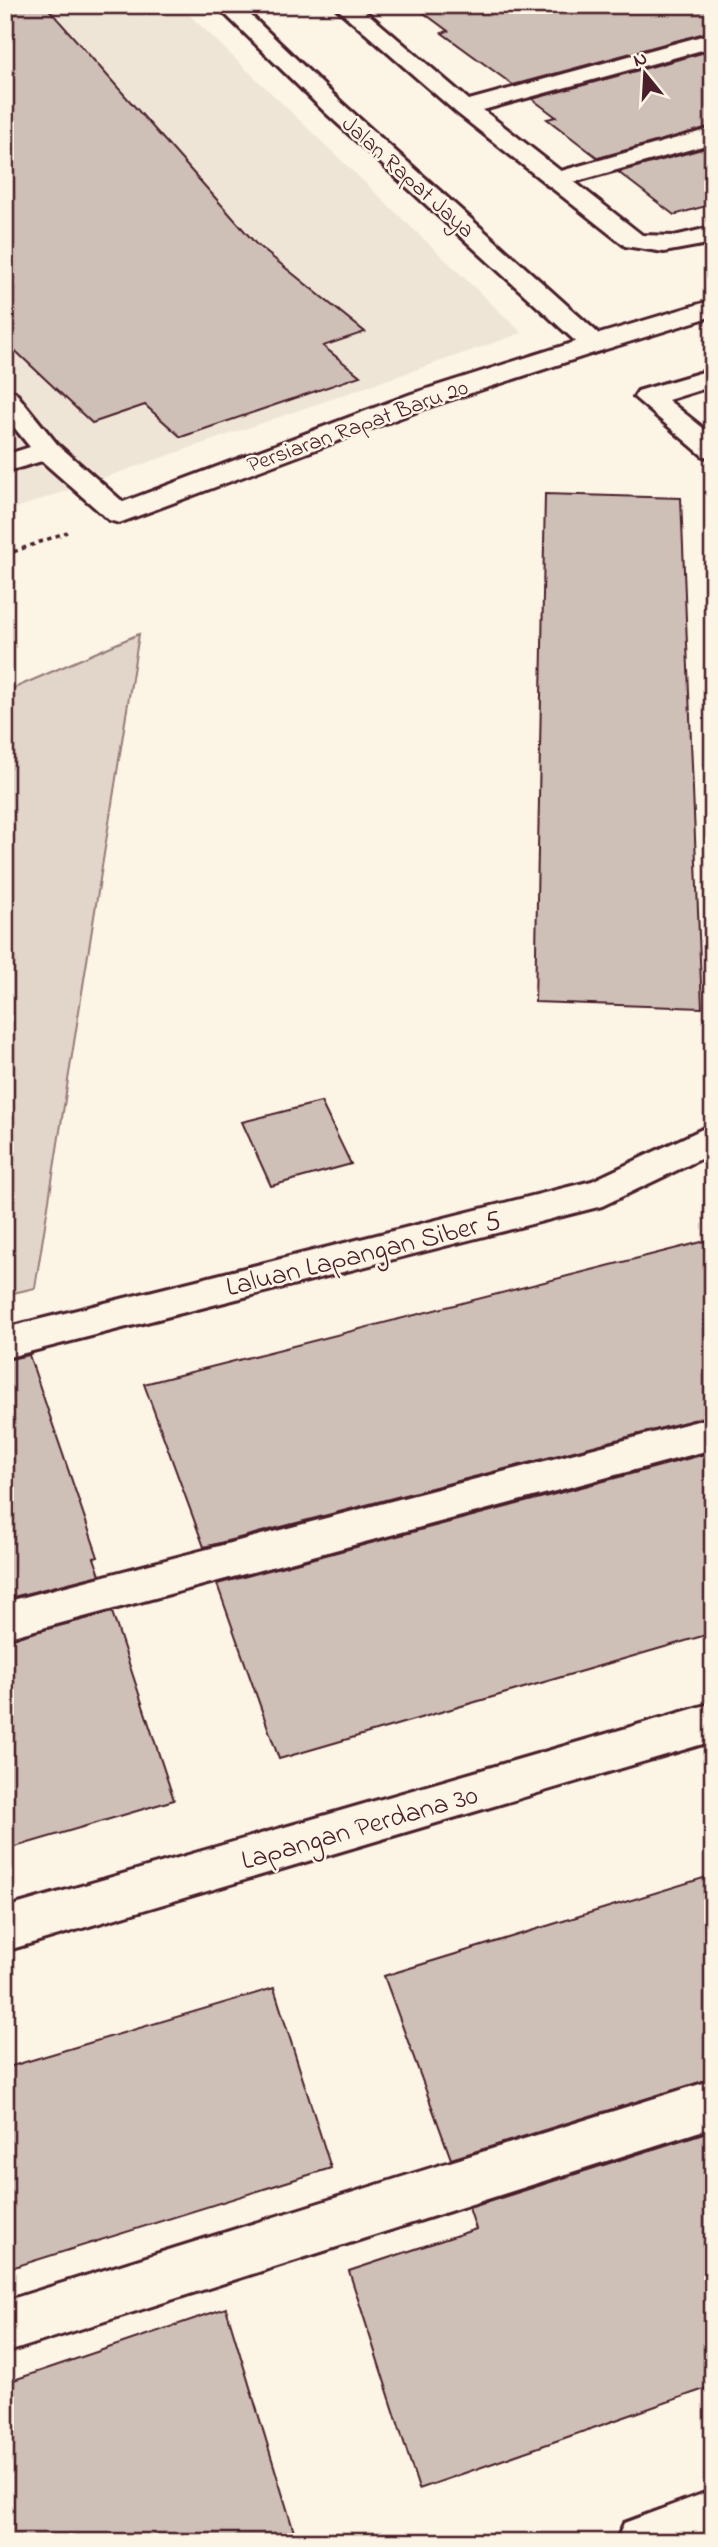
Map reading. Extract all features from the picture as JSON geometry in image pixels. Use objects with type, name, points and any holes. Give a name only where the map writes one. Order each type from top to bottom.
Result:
[{"type":"street","name":"Jalan Rapat Jaya","points":[[228,5],[334,108],[594,344]]},
{"type":"street","points":[[344,5],[465,108],[634,241],[658,246],[689,243],[713,235]]},
{"type":"street","points":[[465,108],[713,40]]},
{"type":"street","points":[[556,180],[713,135]]},
{"type":"street","name":"Persiaran Rapat Baru 20","points":[[119,514],[421,400],[713,308]]},
{"type":"street","points":[[713,377],[648,397],[713,450]]},
{"type":"street","points":[[5,398],[47,450],[119,514]]},
{"type":"street","points":[[5,464],[47,450]]},
{"type":"street","name":"Laluan Lapangan Siber 5","points":[[5,1343],[602,1192],[713,1137]]},
{"type":"street","points":[[5,1620],[713,1433]]},
{"type":"street","name":"Lapangan Perdana 30","points":[[5,1930],[713,1722]]},
{"type":"street","points":[[5,2328],[713,2103]]},
{"type":"street","points":[[643,2542],[713,2517]]},
{"type":"path","points":[[5,555],[119,514]]},
{"type":"shaded area","points":[[5,5],[179,5],[522,333],[5,512]]},
{"type":"shaded area","points":[[139,634],[35,1288],[5,1295],[5,692]]},
{"type":"building","points":[[45,5],[256,244],[365,332],[323,346],[360,376],[181,437],[145,405],[92,423],[5,341],[5,11]]},
{"type":"building","points":[[413,5],[713,5],[713,31],[513,85],[442,33],[448,31]]},
{"type":"building","points":[[713,50],[713,126],[598,158],[547,119],[556,117],[532,99]]},
{"type":"building","points":[[713,146],[713,204],[674,215],[618,172]]},
{"type":"building","points":[[545,494],[681,498],[702,1008],[535,1002]]},
{"type":"building","points":[[321,1102],[351,1164],[271,1186],[242,1122]]},
{"type":"building","points":[[713,1239],[713,1415],[204,1547],[144,1384]]},
{"type":"building","points":[[29,1355],[98,1557],[94,1558],[100,1575],[5,1599],[5,1360]]},
{"type":"building","points":[[713,1452],[713,1633],[279,1759],[217,1584]]},
{"type":"building","points":[[112,1612],[174,1800],[5,1850],[5,1640]]},
{"type":"building","points":[[713,1875],[713,2078],[451,2159],[384,1976]]},
{"type":"building","points":[[274,1988],[331,2168],[5,2270],[5,2068]]},
{"type":"building","points":[[713,2130],[713,2386],[419,2489],[349,2271],[476,2229],[469,2208]]},
{"type":"building","points":[[226,2308],[297,2542],[5,2542],[5,2383]]}]
